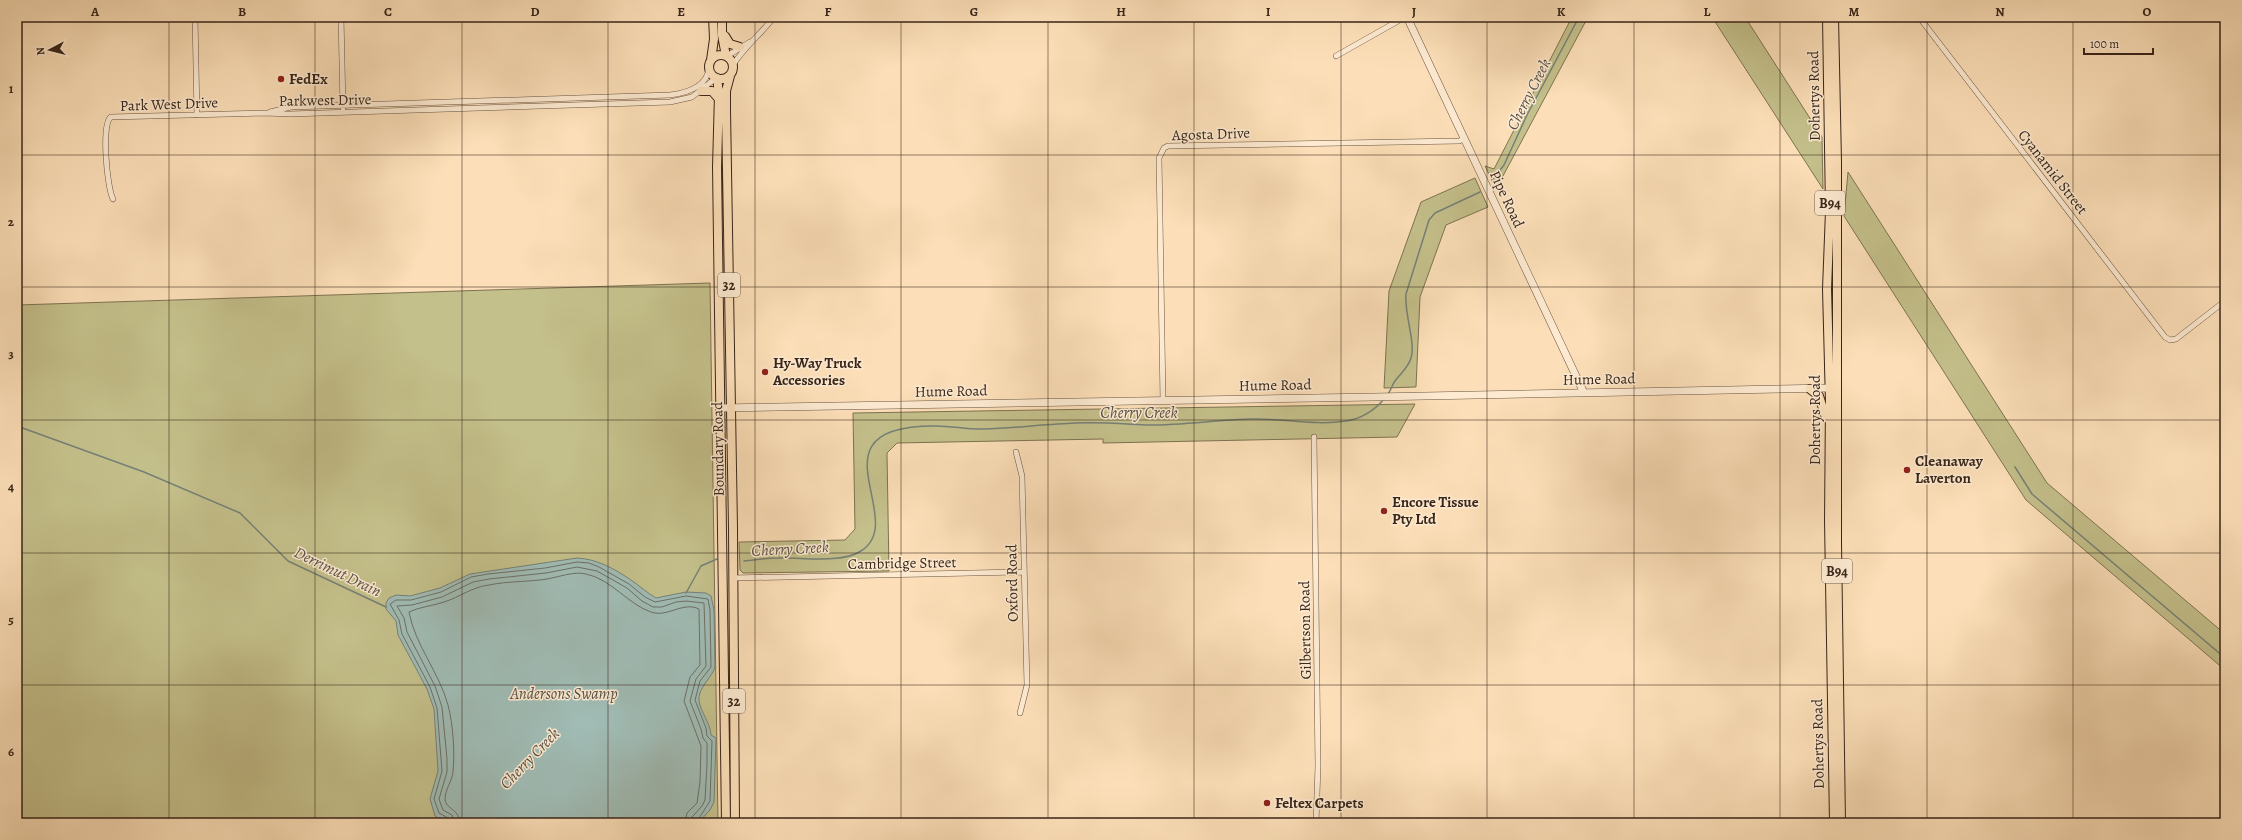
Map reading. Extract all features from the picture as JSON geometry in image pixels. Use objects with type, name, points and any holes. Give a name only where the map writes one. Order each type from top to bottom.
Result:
[{"type":"main road","points":[[709,68],[714,39],[713,17]]},
{"type":"main road","points":[[722,17],[722,28],[727,56],[733,65]]},
{"type":"main road","name":"Dohertys Road","points":[[1827,17],[1830,211],[1827,289],[1834,388],[1830,449],[1828,520],[1836,700]]},
{"type":"main road","name":"Dohertys Road","points":[[1834,17],[1837,162],[1834,388],[1837,543],[1837,822]]},
{"type":"main road","points":[[722,28],[730,44],[740,47]]},
{"type":"main road","points":[[711,60],[719,54],[727,56]]},
{"type":"main road","name":"32","points":[[730,76],[733,65]]},
{"type":"main road","name":"32","points":[[709,68],[716,78]]},
{"type":"main road","points":[[716,78],[723,79],[730,76]]},
{"type":"main road","name":"Boundary Road","points":[[730,76],[726,91],[726,110],[731,407],[735,823]]},
{"type":"main road","name":"Boundary Road","points":[[716,78],[719,99],[717,145],[726,823]]},
{"type":"main road","points":[[701,91],[712,91],[719,99]]},
{"type":"main road","points":[[1810,389],[1819,396],[1824,408],[1830,449]]},
{"type":"main road","points":[[723,579],[733,578]]},
{"type":"street","points":[[195,17],[197,115]]},
{"type":"street","points":[[341,17],[343,113]]},
{"type":"street","points":[[733,65],[741,52],[754,40],[774,17]]},
{"type":"street","points":[[1336,56],[1406,17]]},
{"type":"street","name":"Pipe Road","points":[[1406,17],[1584,393]]},
{"type":"street","name":"Cyanamid Street","points":[[1919,17],[2160,331],[2170,340],[2176,339],[2225,302]]},
{"type":"street","points":[[727,56],[754,40]]},
{"type":"street","name":"Parkwest Drive","points":[[265,113],[291,107],[603,98],[683,93],[705,80],[709,68]]},
{"type":"street","name":"Parkwest Drive","points":[[265,113],[343,113],[675,102],[688,98],[701,91],[716,78]]},
{"type":"street","points":[[603,98],[604,104]]},
{"type":"street","name":"Park West Drive","points":[[113,199],[108,185],[106,126],[108,119],[115,117],[265,113]]},
{"type":"street","name":"Agosta Drive","points":[[1163,400],[1159,158],[1164,148],[1168,146],[1459,141],[1464,139]]},
{"type":"street","name":"Hume Road","points":[[720,408],[1397,396],[1472,393],[1584,393],[1834,388]]},
{"type":"street","name":"Gilbertson Road","points":[[1314,437],[1318,766],[1316,823]]},
{"type":"street","name":"Oxford Road","points":[[1016,452],[1022,476],[1023,572],[1027,685],[1020,713]]},
{"type":"street","name":"Cambridge Street","points":[[733,578],[1023,572]]},
{"type":"shaded area","points":[[1572,17],[1588,17],[1496,189],[1485,166],[1494,169]]},
{"type":"shaded area","points":[[1712,17],[1745,17],[1822,137],[1823,189]]},
{"type":"shaded area","points":[[1848,172],[2047,483],[2225,634],[2225,670],[2026,500],[1844,216]]},
{"type":"shaded area","points":[[1475,178],[1488,207],[1446,225],[1420,297],[1416,387],[1384,388],[1389,291],[1421,202]]},
{"type":"shaded area","points":[[710,283],[718,823],[17,823],[17,305]]},
{"type":"shaded area","points":[[1415,404],[1397,437],[1103,443],[1103,439],[897,443],[887,453],[889,571],[743,573],[740,570],[739,542],[845,540],[855,529],[853,413]]},
{"type":"water","name":"Andersons Swamp","points":[[577,558],[599,562],[612,568],[656,598],[686,592],[706,593],[711,596],[714,610],[715,667],[714,671],[700,692],[699,701],[711,735],[716,738],[714,802],[710,810],[698,823],[447,823],[435,816],[430,799],[438,771],[434,709],[427,689],[398,635],[396,621],[386,609],[386,603],[389,598],[396,595],[410,596],[440,588],[470,574]]},
{"type":"waterway","name":"Cherry Creek","points":[[1493,179],[1504,165],[1527,115],[1579,17]]},
{"type":"waterway","name":"Cherry Creek","points":[[1388,394],[1394,383],[1410,362],[1411,358],[1412,345],[1406,294],[1429,220],[1435,213],[1480,192]]},
{"type":"waterway","name":"Cherry Creek","points":[[744,561],[774,558],[832,559],[853,555],[861,551],[873,537],[875,518],[868,476],[868,457],[876,441],[897,430],[936,426],[985,429],[1085,423],[1162,425],[1251,419],[1322,423],[1352,420],[1372,410],[1384,399]]},
{"type":"waterway","name":"Derrimut Drain","points":[[17,426],[144,472],[240,513],[288,561],[386,607]]},
{"type":"waterway","points":[[2015,467],[2032,494],[2225,658]]},
{"type":"waterway","name":"Cherry Creek","points":[[686,593],[701,566],[717,559]]},
{"type":"place","name":"FedEx","points":[[281,79]]},
{"type":"place","name":"Hy-Way Truck Accessories","points":[[765,372]]},
{"type":"place","name":"Cleanaway Laverton","points":[[1907,470]]},
{"type":"place","name":"Encore Tissue Pty Ltd","points":[[1384,511]]},
{"type":"place","name":"Feltex Carpets","points":[[1267,803]]}]
